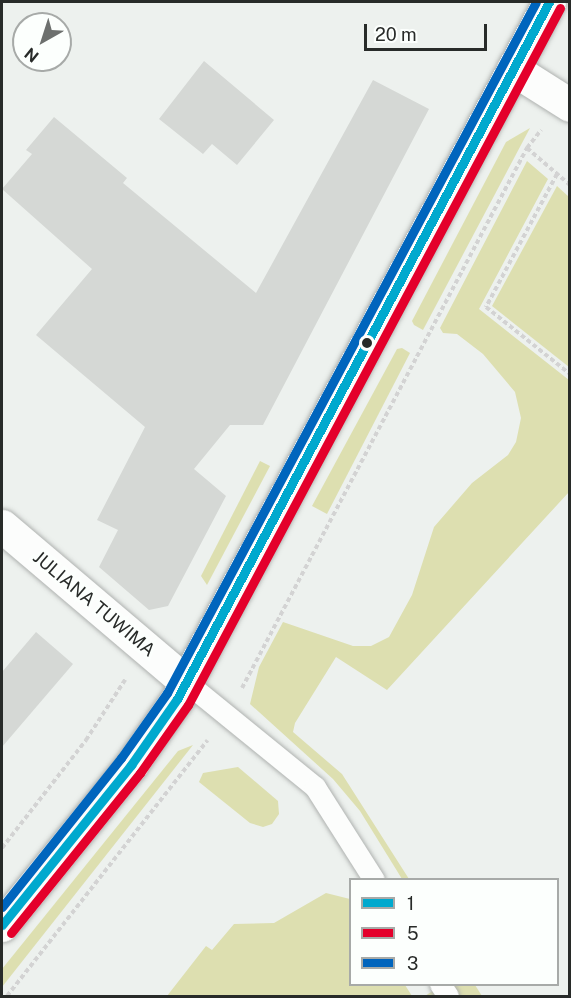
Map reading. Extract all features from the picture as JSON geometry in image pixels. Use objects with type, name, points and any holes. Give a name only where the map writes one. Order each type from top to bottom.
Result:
[{"type":"street","points":[[2,925],[131,765],[186,682],[549,2]]},
{"type":"street","points":[[513,69],[568,104]]},
{"type":"street","name":"JULIANA TUWIMA","points":[[2,526],[186,682]]},
{"type":"lane","points":[[186,682],[228,713],[315,787],[373,878]]},
{"type":"path","points":[[7,996],[228,713],[527,148],[537,132],[547,130],[568,104]]},
{"type":"path","points":[[527,148],[570,185]]},
{"type":"path","points":[[557,174],[486,308],[570,374]]},
{"type":"path","points":[[2,848],[107,712],[129,670]]},
{"type":"green space","points":[[530,128],[423,330],[414,325],[412,321],[506,142]]},
{"type":"green space","points":[[527,161],[548,179],[479,309],[569,380],[569,492],[387,690],[336,657],[295,723],[293,732],[342,774],[408,878],[401,878],[360,811],[333,779],[250,704],[259,667],[283,622],[353,646],[371,646],[389,637],[412,595],[434,527],[472,483],[508,455],[516,442],[521,418],[515,392],[483,354],[457,334],[443,333],[440,328]]},
{"type":"green space","points":[[557,186],[569,197],[569,367],[492,306]]},
{"type":"green space","points":[[402,348],[410,353],[327,514],[312,506],[397,349]]},
{"type":"green space","points":[[260,461],[270,466],[207,585],[201,576]]},
{"type":"green space","points":[[193,745],[2,987],[2,969],[178,751]]},
{"type":"green space","points":[[238,767],[278,801],[279,814],[272,824],[263,827],[250,823],[199,782],[203,773]]},
{"type":"green space","points":[[326,893],[349,899],[349,986],[406,986],[412,996],[167,996],[206,946],[212,950],[234,924],[274,923]]},
{"type":"green space","points":[[440,986],[476,986],[482,996],[425,996]]},
{"type":"building","points":[[204,61],[274,120],[237,165],[212,144],[203,154],[159,119]]},
{"type":"building","points":[[373,80],[429,109],[263,425],[230,425],[194,469],[226,496],[168,606],[149,610],[99,567],[118,530],[97,520],[145,427],[36,335],[92,269],[2,189],[32,154],[26,150],[54,117],[127,178],[123,183],[256,293]]},
{"type":"building","points":[[36,632],[73,664],[2,747],[2,672]]},
{"type":"transit line","name":"3","points":[[2,907],[121,758],[167,693],[536,2]]},
{"type":"transit line","name":"1","points":[[2,925],[131,765],[177,699],[549,2]]},
{"type":"transit line","name":"5","points":[[11,933],[140,773],[188,705],[560,8]]}]
